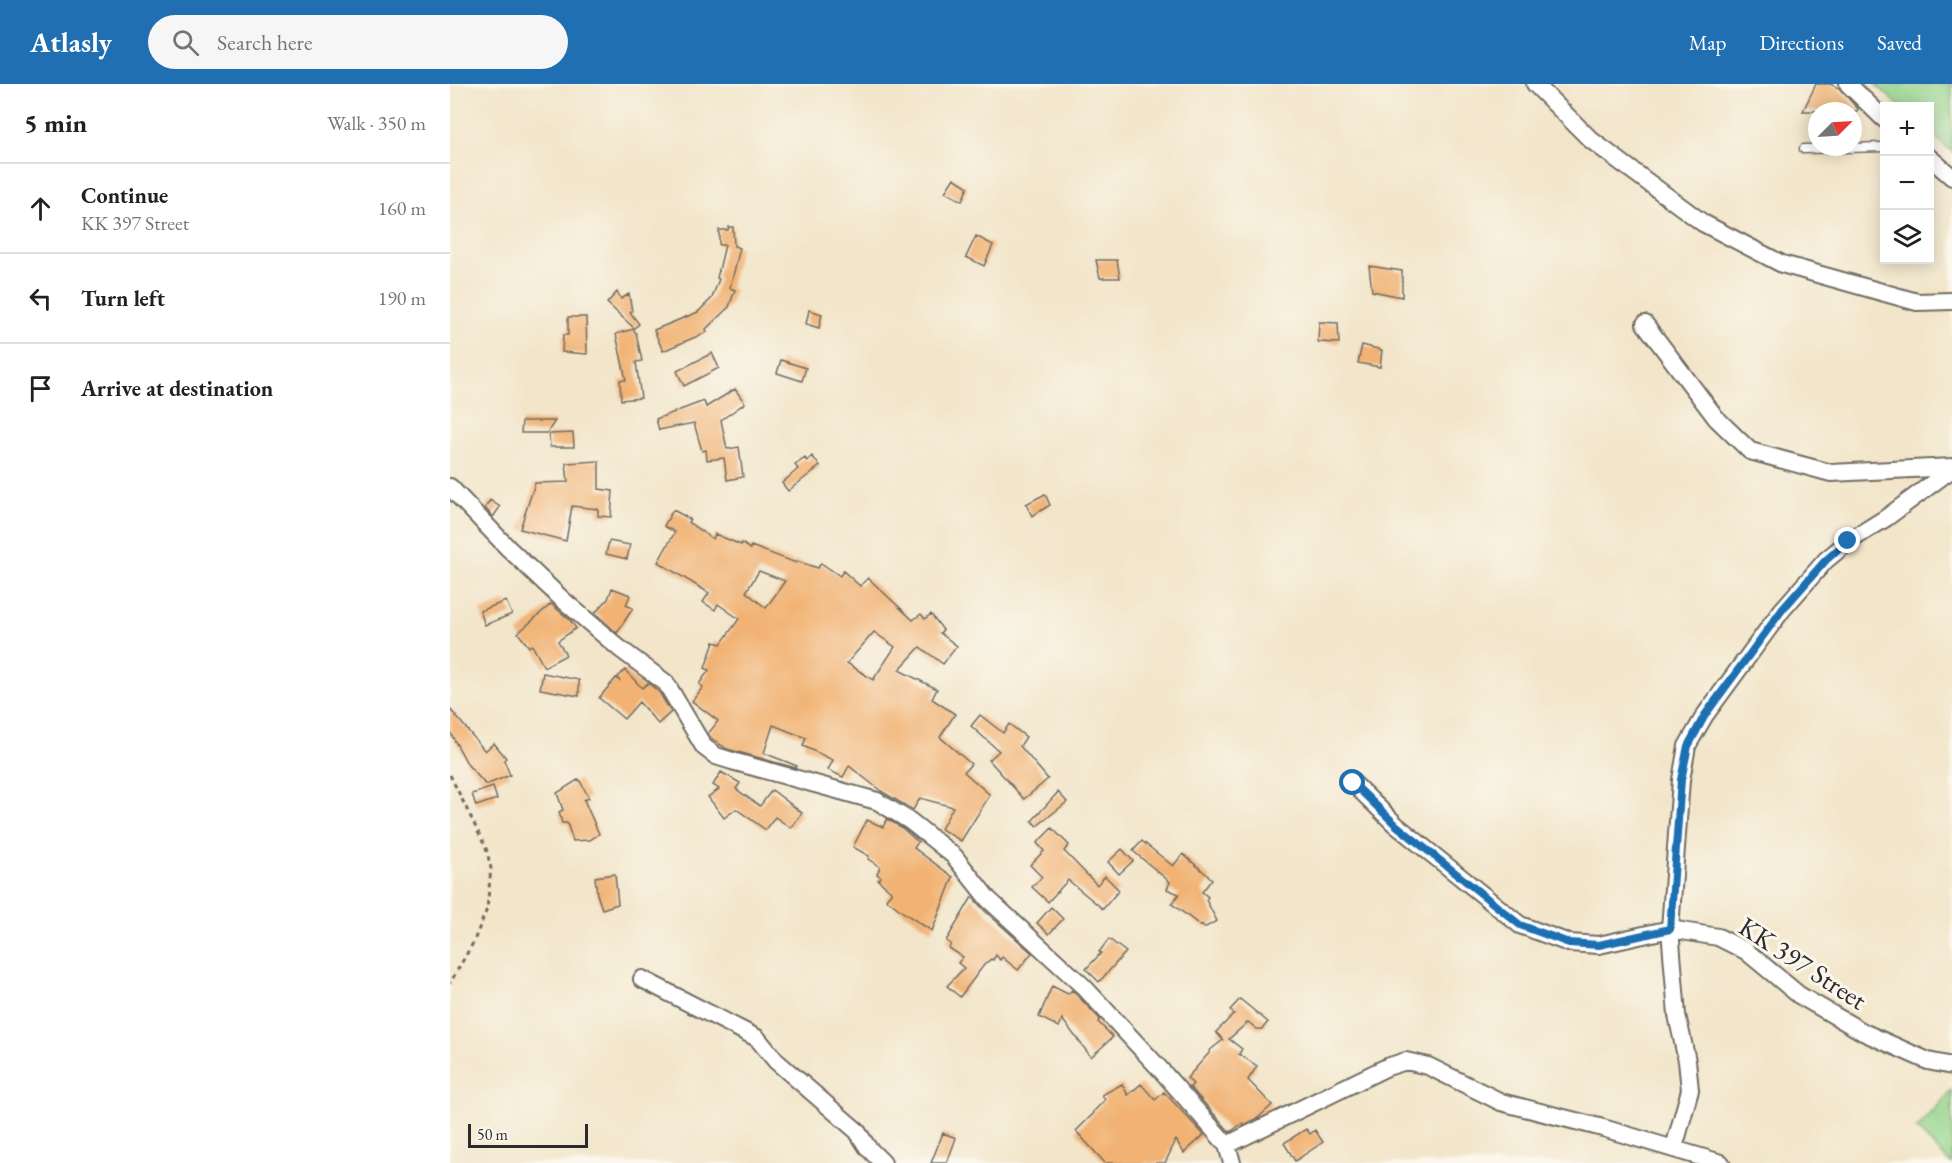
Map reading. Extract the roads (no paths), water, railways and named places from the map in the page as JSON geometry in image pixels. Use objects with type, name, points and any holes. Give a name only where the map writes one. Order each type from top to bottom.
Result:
[{"type":"street","points":[[1535,84],[1591,140],[1703,223],[1782,264],[1917,302],[1952,300]]},
{"type":"street","points":[[1848,84],[1880,115]]},
{"type":"street","points":[[1934,162],[1952,177]]},
{"type":"street","points":[[1646,324],[1716,418],[1749,451],[1831,473],[1952,468]]},
{"type":"street","points":[[1674,1148],[1690,1090],[1687,1061],[1677,1015],[1670,929],[1681,780],[1688,746],[1705,715],[1782,610],[1826,560],[1848,541],[1886,518],[1952,468]]},
{"type":"street","points":[[450,487],[508,548],[563,600],[619,648],[666,683],[704,747],[716,756],[877,801],[910,821],[954,856],[988,899],[1084,987],[1227,1144],[1232,1163]]},
{"type":"street","name":"KK 397 Street","points":[[1353,783],[1396,825],[1520,925],[1569,943],[1599,945],[1670,929],[1718,937],[1746,951],[1799,996],[1863,1032],[1929,1060],[1952,1066]]},
{"type":"street","points":[[642,978],[757,1038],[776,1061],[857,1131],[868,1148],[883,1163]]},
{"type":"street","points":[[1227,1144],[1387,1067],[1406,1061],[1428,1066],[1501,1102],[1674,1148],[1721,1163]]},
{"type":"lane","points":[[1804,149],[1880,147]]}]
